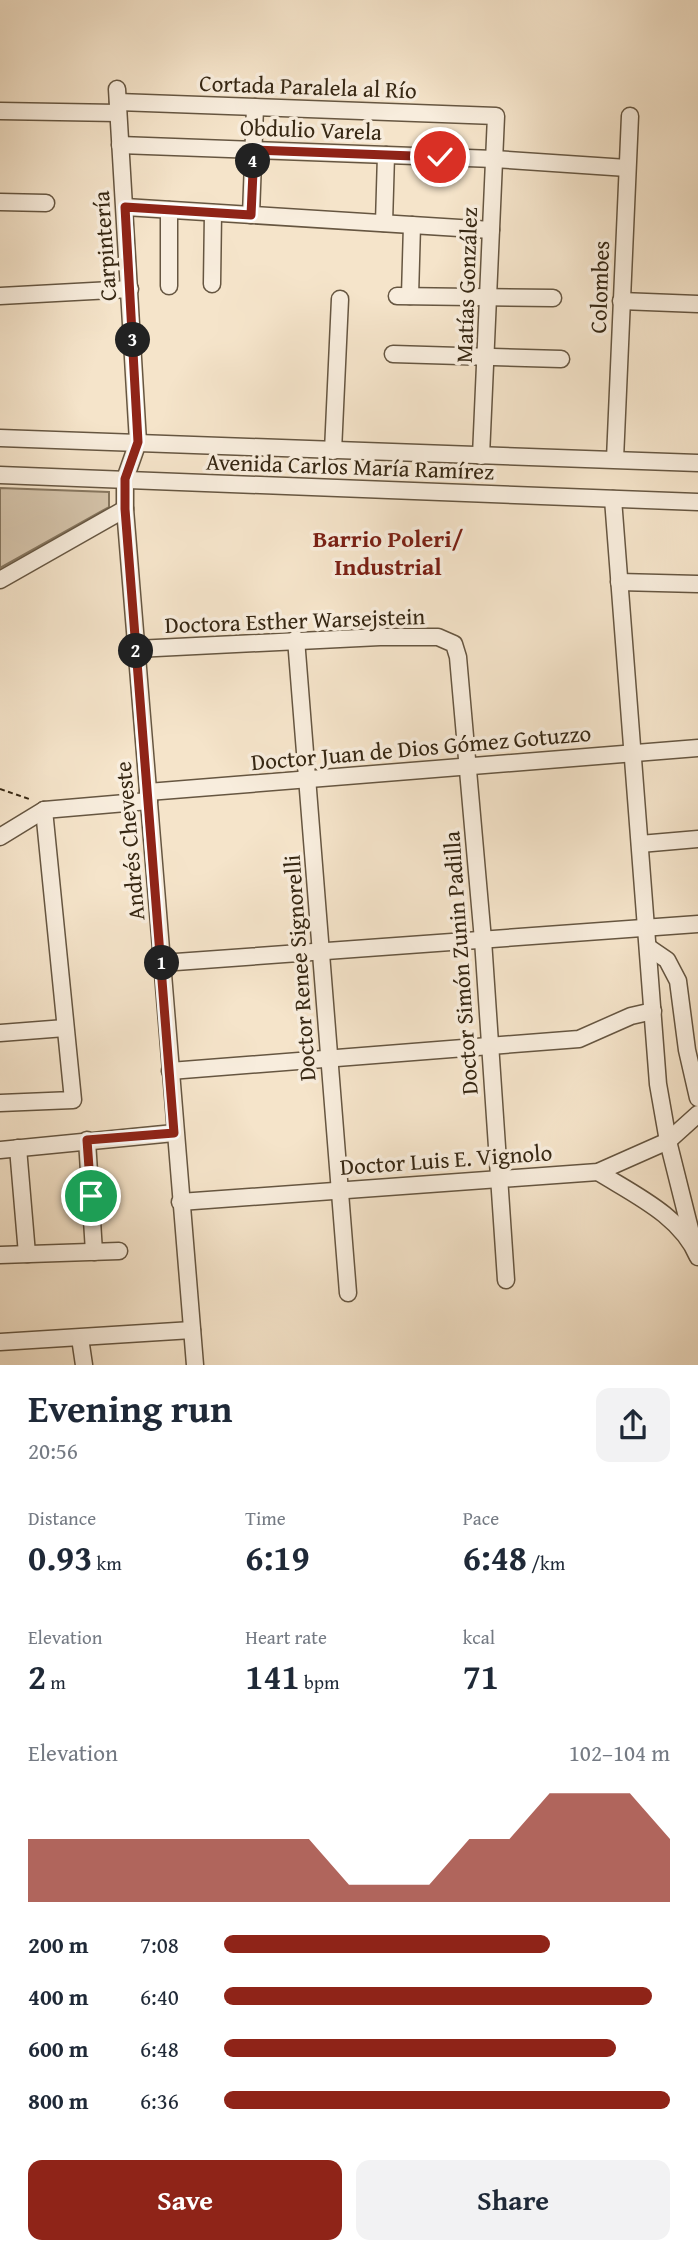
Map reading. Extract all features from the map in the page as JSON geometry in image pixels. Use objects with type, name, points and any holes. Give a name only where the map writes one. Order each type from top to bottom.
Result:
[{"type":"street","name":"Cortada Paralela al Río","points":[[0,111],[118,101],[496,116]]},
{"type":"street","name":"Carpintería","points":[[118,101],[138,442]]},
{"type":"street","points":[[251,215],[255,107]]},
{"type":"street","name":"Matías González","points":[[481,456],[496,116]]},
{"type":"street","name":"Colombes","points":[[615,459],[630,116]]},
{"type":"street","name":"Obdulio Varela","points":[[120,145],[495,159],[627,168]]},
{"type":"street","points":[[384,223],[386,155]]},
{"type":"street","points":[[0,202],[46,203]]},
{"type":"street","points":[[125,207],[491,230]]},
{"type":"street","points":[[169,210],[169,286]]},
{"type":"street","points":[[212,284],[213,213]]},
{"type":"street","points":[[412,225],[404,296],[553,298]]},
{"type":"street","points":[[0,296],[130,289]]},
{"type":"street","points":[[333,451],[340,299]]},
{"type":"street","points":[[621,301],[698,304]]},
{"type":"street","points":[[393,354],[561,359]]},
{"type":"street","name":"Avenida Carlos María Ramírez","points":[[0,438],[698,463]]},
{"type":"street","name":"Andrés Cheveste","points":[[138,442],[125,479],[125,509],[195,1365]]},
{"type":"street","name":"Avenida Carlos María Ramírez","points":[[0,474],[698,502]]},
{"type":"street","points":[[613,499],[658,1084],[668,1141],[697,1253]]},
{"type":"street","points":[[0,580],[125,509]]},
{"type":"street","points":[[618,582],[698,584]]},
{"type":"street","name":"Doctora Esther Warsejstein","points":[[136,649],[296,639],[438,637],[454,644]]},
{"type":"street","name":"Doctor Renee Signorelli","points":[[296,639],[348,1293]]},
{"type":"street","name":"Doctor Simón Zunin Padilla","points":[[454,644],[458,657],[483,940],[506,1280]]},
{"type":"street","name":"Doctor Juan de Dios Gómez Gotuzzo","points":[[44,810],[308,779],[698,748]]},
{"type":"street","points":[[0,837],[44,810],[73,1100],[0,1103]]},
{"type":"street","points":[[640,844],[698,839]]},
{"type":"street","points":[[162,963],[698,925]]},
{"type":"street","points":[[648,947],[667,960],[678,981],[687,1050],[698,1098]]},
{"type":"street","points":[[170,1071],[579,1039],[621,1020],[653,1011]]},
{"type":"street","points":[[0,1033],[65,1028]]},
{"type":"street","name":"Doctor Luis E. Vignolo","points":[[180,1202],[498,1177],[598,1172],[668,1141],[698,1114]]},
{"type":"street","points":[[0,1150],[174,1133]]},
{"type":"street","points":[[87,1140],[94,1252]]},
{"type":"street","points":[[18,1148],[27,1254]]},
{"type":"street","points":[[598,1172],[660,1211],[697,1253]]},
{"type":"street","points":[[0,1255],[119,1251]]},
{"type":"street","points":[[0,1342],[192,1330]]},
{"type":"street","points":[[80,1338],[83,1365]]},
{"type":"path","points":[[0,789],[32,799],[44,810]]},
{"type":"shaded area","points":[[0,488],[109,492],[109,507],[0,568]]},
{"type":"district","name":"Barrio Poleri/ Industrial","points":[[388,552]]},
{"type":"route","points":[[91,1196],[87,1140],[174,1133],[125,509],[125,479],[138,442],[125,207],[251,215],[254,150],[440,157]]}]
